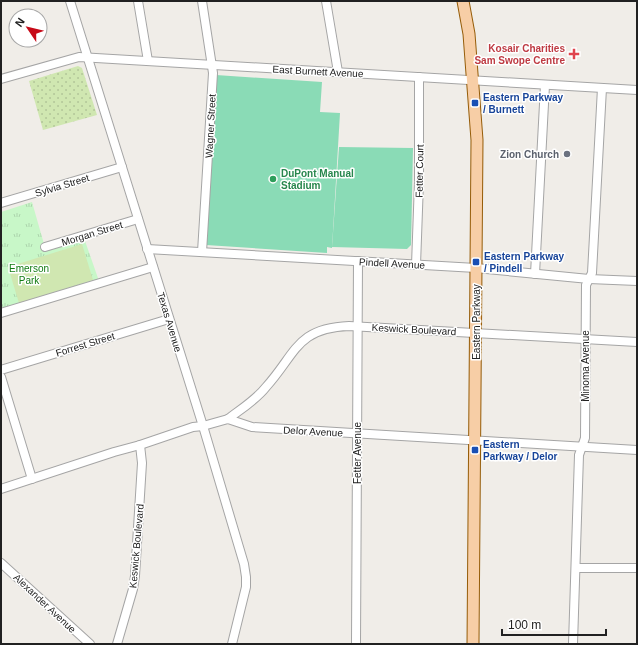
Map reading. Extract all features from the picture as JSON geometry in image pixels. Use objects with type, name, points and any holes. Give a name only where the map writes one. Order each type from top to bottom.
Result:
[{"type":"main road","name":"Eastern Parkway","points":[[463,1],[469,34],[477,140],[473,644]]},
{"type":"street","name":"Texas Avenue","points":[[70,1],[203,426],[246,572],[246,587],[232,644]]},
{"type":"street","points":[[138,1],[148,61]]},
{"type":"street","name":"Wagner Street","points":[[202,1],[213,73],[202,252]]},
{"type":"street","points":[[326,1],[338,72]]},
{"type":"street","name":"East Burnett Avenue","points":[[1,79],[79,57],[637,90]]},
{"type":"street","name":"Fetter Court","points":[[416,265],[419,182],[420,77]]},
{"type":"street","points":[[535,274],[545,85]]},
{"type":"street","name":"Minoma Avenue","points":[[573,644],[579,455],[585,438],[586,285],[592,273],[602,88]]},
{"type":"street","name":"Sylvia Street","points":[[1,204],[122,168]]},
{"type":"street","name":"Morgan Street","points":[[45,247],[138,219]]},
{"type":"street","name":"Pindell Avenue","points":[[147,249],[476,268],[589,279],[637,281]]},
{"type":"street","name":"Fetter Avenue","points":[[356,644],[358,261]]},
{"type":"street","points":[[1,313],[153,267]]},
{"type":"street","name":"Forrest Street","points":[[1,370],[169,319]]},
{"type":"street","name":"Keswick Boulevard","points":[[228,419],[266,388],[294,349],[306,338],[330,327],[358,326],[637,342]]},
{"type":"street","points":[[1,377],[32,479]]},
{"type":"street","points":[[1,489],[193,427],[203,426],[228,419]]},
{"type":"street","name":"Delor Avenue","points":[[228,419],[252,427],[637,450]]},
{"type":"street","name":"Keswick Boulevard","points":[[117,644],[133,589],[135,576],[142,463],[140,445]]},
{"type":"street","name":"Alexander Avenue","points":[[1,563],[90,644]]},
{"type":"street","points":[[576,568],[637,568]]},
{"type":"green space","points":[[78,66],[82,68],[97,115],[43,130],[29,81]]},
{"type":"green space","name":"DuPont Manual Stadium","points":[[216,75],[322,82],[320,112],[340,113],[332,248],[327,247],[327,253],[206,245]]},
{"type":"green space","points":[[339,147],[413,148],[411,245],[407,249],[332,247]]},
{"type":"green space","name":"Emerson Park","points":[[32,202],[46,251],[84,238],[99,281],[1,311],[1,212]]},
{"type":"green space","points":[[82,244],[93,280],[19,303],[8,267]]},
{"type":"place","name":"Kosair Charities Sam Swope Centre","points":[[574,54]]},
{"type":"place","name":"Eastern Parkway / Burnett","points":[[475,103]]},
{"type":"place","name":"Zion Church","points":[[567,154]]},
{"type":"place","name":"DuPont Manual Stadium","points":[[273,179]]},
{"type":"place","name":"Eastern Parkway / Pindell","points":[[476,262]]},
{"type":"place","name":"Eastern Parkway / Delor","points":[[475,450]]}]
